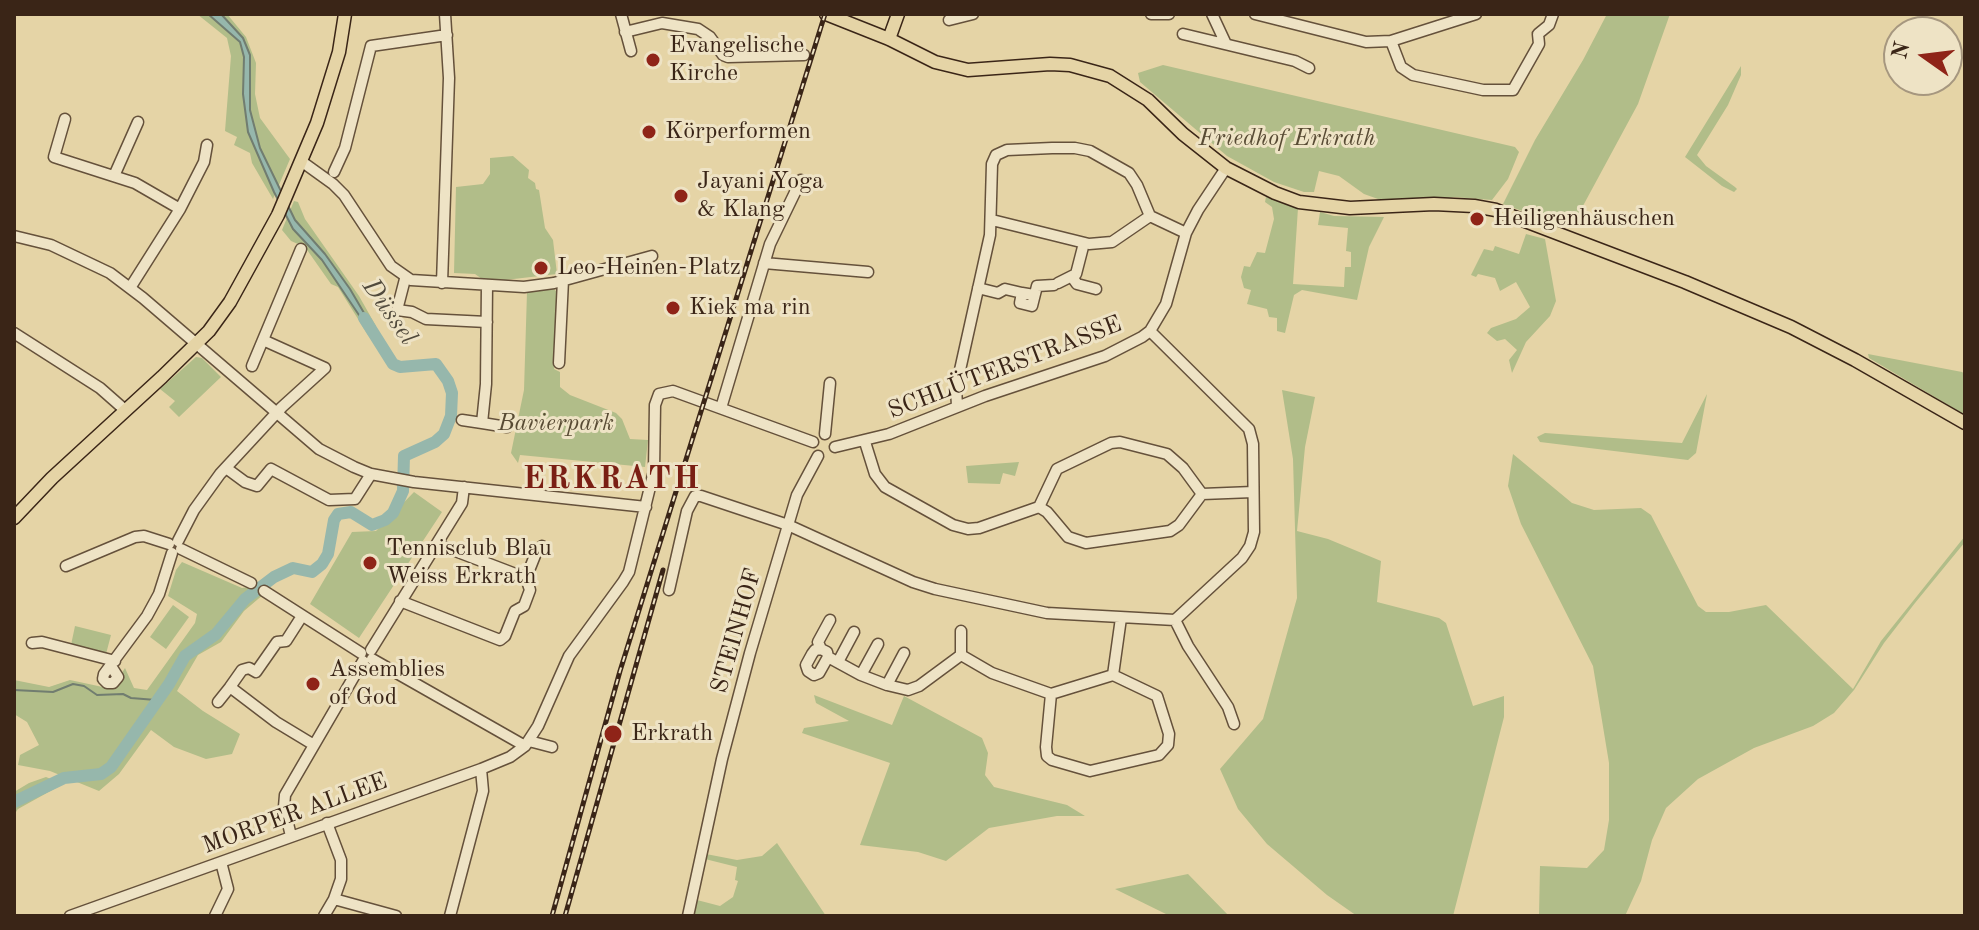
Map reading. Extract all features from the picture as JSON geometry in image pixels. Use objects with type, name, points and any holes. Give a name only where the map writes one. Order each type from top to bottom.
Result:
[{"type":"main road","points":[[14,518],[52,478],[196,343],[230,302],[278,215],[301,161],[330,85],[345,14]]},
{"type":"main road","points":[[826,14],[889,39],[935,62],[968,70],[1060,65],[1110,76],[1148,100],[1183,134],[1226,168],[1275,193],[1321,206],[1375,208],[1434,204],[1496,210],[1685,282],[1791,327],[1869,367],[1965,423]]},
{"type":"main road","points":[[889,39],[898,14]]},
{"type":"street","points":[[442,283],[449,98],[445,14]]},
{"type":"street","points":[[621,14],[631,51]]},
{"type":"street","points":[[949,20],[973,14]]},
{"type":"street","points":[[1151,14],[1169,14]]},
{"type":"street","points":[[1212,14],[1226,44]]},
{"type":"street","points":[[1255,14],[1355,41],[1391,41],[1476,14]]},
{"type":"street","points":[[1391,41],[1401,67],[1413,75],[1483,90],[1513,90],[1539,44],[1538,34],[1549,25],[1553,14]]},
{"type":"street","points":[[625,32],[662,23],[698,29],[728,57],[804,55]]},
{"type":"street","points":[[1183,34],[1295,61],[1309,68]]},
{"type":"street","points":[[334,172],[345,148],[371,46],[447,35]]},
{"type":"street","points":[[65,119],[54,157],[135,183],[180,209]]},
{"type":"street","points":[[114,176],[138,122]]},
{"type":"street","points":[[130,288],[180,209],[204,162],[207,145]]},
{"type":"street","points":[[957,406],[956,388],[992,220],[992,164],[996,155],[1007,150],[1066,147],[1090,151],[1129,173],[1150,216],[1186,233]]},
{"type":"street","points":[[301,161],[344,195],[391,266],[405,279],[524,287],[652,256]]},
{"type":"street","name":"SCHLÜTERSTRASSE","points":[[835,447],[865,442],[957,406],[1105,356],[1150,331],[1166,304],[1186,233],[1226,168]]},
{"type":"street","points":[[721,408],[770,244],[801,180]]},
{"type":"street","points":[[992,220],[1084,243],[1112,242],[1150,216]]},
{"type":"street","points":[[14,236],[51,245],[110,273],[319,449],[371,474],[414,482],[646,507]]},
{"type":"street","points":[[978,288],[998,293],[1005,289],[1022,293],[1020,303],[1032,306],[1037,286],[1056,284],[1076,274],[1084,243]]},
{"type":"street","points":[[252,366],[301,249]]},
{"type":"street","points":[[764,263],[868,272]]},
{"type":"street","points":[[1072,277],[1077,284],[1096,289]]},
{"type":"street","points":[[405,279],[397,310],[412,312],[426,319],[487,322]]},
{"type":"street","points":[[559,363],[563,280]]},
{"type":"street","points":[[482,423],[486,384],[487,285]]},
{"type":"street","points":[[669,590],[687,511],[695,496],[701,496],[788,525],[935,589],[1047,613],[1175,620],[1242,558],[1250,546],[1254,532],[1253,444],[1249,429],[1150,331]]},
{"type":"street","points":[[14,333],[100,388],[125,410]]},
{"type":"street","points":[[32,643],[42,642],[113,663],[153,605],[175,547],[194,510],[226,468],[276,414],[326,371],[263,340]]},
{"type":"street","points":[[825,434],[830,383]]},
{"type":"street","points":[[527,744],[569,656],[629,572],[654,471],[655,405],[659,394],[673,391],[813,442]]},
{"type":"street","points":[[462,420],[507,427]]},
{"type":"street","points":[[825,434],[833,438],[835,447],[829,456],[818,456],[813,442],[825,434]]},
{"type":"street","points":[[865,442],[875,474],[885,487],[953,525],[979,528],[1039,507],[1057,469],[1111,443],[1120,442],[1167,454],[1183,468],[1202,494]]},
{"type":"street","name":"STEINHOF","points":[[688,916],[725,750],[788,525],[797,495],[818,456]]},
{"type":"street","points":[[226,468],[245,482],[257,486],[271,469],[329,500],[355,499],[371,474]]},
{"type":"street","points":[[291,836],[284,807],[285,795],[462,503],[464,487]]},
{"type":"street","points":[[1202,494],[1253,492]]},
{"type":"street","points":[[1039,507],[1068,537],[1086,543],[1170,531],[1179,525],[1202,494]]},
{"type":"street","points":[[66,566],[144,536],[251,583]]},
{"type":"street","points":[[437,544],[526,578]]},
{"type":"street","points":[[400,601],[500,640],[505,636],[515,611],[524,606],[530,590],[526,578],[542,546]]},
{"type":"street","points":[[264,591],[367,656],[509,737],[527,744],[552,747]]},
{"type":"street","points":[[218,702],[242,670],[249,668],[256,672],[277,642],[286,641],[302,616]]},
{"type":"street","points":[[1113,675],[1121,618]]},
{"type":"street","points":[[830,620],[818,642],[829,656],[861,675],[887,685],[913,689],[961,655]]},
{"type":"street","points":[[1175,620],[1188,646],[1228,707],[1234,724]]},
{"type":"street","points":[[961,631],[961,655]]},
{"type":"street","points":[[829,656],[854,632]]},
{"type":"street","points":[[861,675],[878,644]]},
{"type":"street","points":[[887,685],[904,653]]},
{"type":"street","points":[[961,655],[996,675],[1051,694],[1113,675],[1157,696],[1169,734],[1168,745],[1159,755],[1090,771],[1052,760],[1047,756],[1046,747],[1051,694]]},
{"type":"street","points":[[230,687],[276,722],[314,745]]},
{"type":"street","name":"MORPER ALLEE","points":[[70,916],[481,769],[510,757],[527,744]]},
{"type":"street","points":[[450,916],[483,791],[481,769]]},
{"type":"street","points":[[324,916],[341,879],[341,860],[327,823]]},
{"type":"street","points":[[215,916],[228,889],[221,862]]},
{"type":"street","points":[[334,899],[396,916]]},
{"type":"green space","points":[[197,14],[227,14],[246,37],[256,63],[255,94],[260,118],[290,159],[273,199],[252,163],[250,153],[234,145],[237,137],[225,131],[231,56],[227,38]]},
{"type":"green space","points":[[1607,14],[1670,14],[1638,104],[1571,228],[1503,204],[1535,140]]},
{"type":"green space","name":"Friedhof Erkrath","points":[[1163,65],[1515,147],[1519,152],[1508,179],[1492,200],[1454,197],[1438,200],[1378,199],[1364,194],[1339,176],[1319,171],[1314,192],[1304,192],[1274,182],[1227,156],[1140,82],[1138,73]]},
{"type":"green space","points":[[1741,66],[1741,75],[1728,105],[1697,155],[1706,166],[1735,187],[1734,192],[1685,157]]},
{"type":"green space","points":[[513,156],[529,170],[528,178],[539,190],[545,228],[553,240],[557,274],[505,280],[454,273],[456,187],[483,184],[490,174],[490,158]]},
{"type":"green space","points":[[1266,197],[1298,208],[1293,284],[1344,287],[1345,267],[1351,267],[1351,252],[1346,251],[1348,228],[1318,225],[1320,212],[1334,216],[1384,217],[1369,247],[1357,300],[1302,290],[1294,295],[1285,333],[1277,331],[1277,318],[1269,317],[1267,309],[1247,304],[1251,290],[1244,288],[1241,277],[1244,266],[1250,267],[1257,252],[1265,253],[1274,219],[1272,207],[1265,202]]},
{"type":"green space","points":[[294,201],[298,202],[305,219],[359,296],[376,326],[368,335],[338,287],[331,284],[305,247],[291,241],[282,230]]},
{"type":"green space","points":[[1526,234],[1545,239],[1556,301],[1550,316],[1526,342],[1512,373],[1509,360],[1517,350],[1505,339],[1497,341],[1487,333],[1491,328],[1516,319],[1530,307],[1516,282],[1500,291],[1495,278],[1471,275],[1484,249],[1493,251],[1495,246],[1519,254]]},
{"type":"green space","name":"Bavierpark","points":[[554,289],[559,294],[554,369],[560,372],[560,387],[570,395],[616,413],[622,419],[630,439],[648,440],[645,467],[520,455],[518,463],[511,453],[524,390],[527,292]]},
{"type":"green space","points":[[1868,354],[1962,372],[1965,374],[1965,415],[1869,358]]},
{"type":"green space","points":[[196,357],[202,358],[221,377],[179,417],[169,407],[175,401],[160,389]]},
{"type":"green space","points":[[1282,390],[1315,397],[1305,447],[1297,531],[1328,539],[1381,561],[1377,602],[1439,618],[1446,623],[1473,706],[1504,696],[1504,717],[1453,916],[1357,916],[1267,844],[1238,809],[1220,769],[1263,719],[1297,598],[1293,459]]},
{"type":"green space","points":[[1707,394],[1696,453],[1688,460],[1540,442],[1537,437],[1545,433],[1682,443]]},
{"type":"green space","points":[[1513,454],[1572,503],[1594,510],[1641,508],[1651,515],[1698,606],[1706,612],[1729,612],[1766,605],[1853,689],[1881,641],[1965,536],[1965,542],[1884,643],[1854,690],[1834,713],[1813,726],[1754,748],[1698,779],[1666,808],[1652,840],[1641,881],[1625,916],[1539,916],[1540,866],[1587,868],[1604,850],[1609,820],[1609,763],[1593,666],[1521,524],[1508,486]]},
{"type":"green space","points":[[1019,462],[1015,476],[1003,473],[1000,484],[968,483],[966,466]]},
{"type":"green space","name":"Tennisclub Blau Weiss Erkrath","points":[[414,492],[442,512],[359,638],[310,604],[352,532],[376,531]]},
{"type":"green space","points":[[182,562],[242,588],[248,587],[264,594],[244,611],[221,642],[198,655],[177,691],[240,734],[232,754],[206,759],[174,747],[151,730],[119,774],[99,791],[50,771],[18,765],[20,755],[39,745],[27,722],[14,714],[14,680],[49,687],[70,680],[112,689],[125,668],[134,688],[147,690],[195,623],[197,614],[168,596],[176,570]]},
{"type":"green space","points":[[173,605],[189,617],[166,649],[150,637]]},
{"type":"green space","points":[[75,626],[111,635],[106,654],[71,645]]},
{"type":"green space","points":[[814,695],[892,725],[904,696],[982,738],[988,753],[985,775],[994,787],[1067,805],[1085,816],[1057,816],[989,828],[946,861],[918,852],[860,845],[890,763],[802,733],[804,728],[849,721],[816,703]]},
{"type":"green space","points":[[46,777],[63,784],[18,809],[14,815],[14,792]]},
{"type":"green space","points":[[777,843],[826,916],[694,916],[697,900],[720,906],[733,897],[738,881],[735,880],[737,867],[705,859],[706,854],[737,860],[762,856]]},
{"type":"green space","points":[[1188,874],[1229,916],[1170,916],[1115,889]]},
{"type":"water","points":[[208,14],[221,14],[243,38],[250,55],[250,110],[260,148],[295,220],[350,289],[374,330],[371,333],[322,260],[293,229],[274,192],[248,132],[243,94],[244,57],[240,42]]},
{"type":"waterway","name":"Düssel","points":[[14,802],[64,778],[101,774],[111,767],[185,656],[216,634],[245,599],[274,577],[293,568],[312,572],[322,564],[328,554],[334,520],[338,514],[351,512],[372,525],[393,513],[403,491],[404,456],[435,442],[444,434],[451,416],[452,393],[436,364],[400,367],[393,364],[364,318]]},
{"type":"waterway","points":[[14,690],[53,692],[73,684],[84,686],[97,695],[123,694],[131,698],[156,700]]},
{"type":"railway","points":[[552,916],[620,671],[825,14]]},
{"type":"railway","points":[[565,916],[663,570]]},
{"type":"place","name":"Evangelische Kirche","points":[[653,60]]},
{"type":"place","name":"Körperformen","points":[[649,132]]},
{"type":"place","name":"Jayani Yoga & Klang","points":[[681,196]]},
{"type":"place","name":"Heiligenhäuschen","points":[[1477,219]]},
{"type":"place","name":"Leo-Heinen-Platz","points":[[541,268]]},
{"type":"place","name":"Kiek ma rin","points":[[673,308]]},
{"type":"place","name":"Tennisclub Blau Weiss Erkrath","points":[[370,563]]},
{"type":"place","name":"Assemblies of God","points":[[313,684]]},
{"type":"place","name":"Erkrath","points":[[613,734]]},
{"type":"district","name":"ERKRATH","points":[[612,480]]}]
